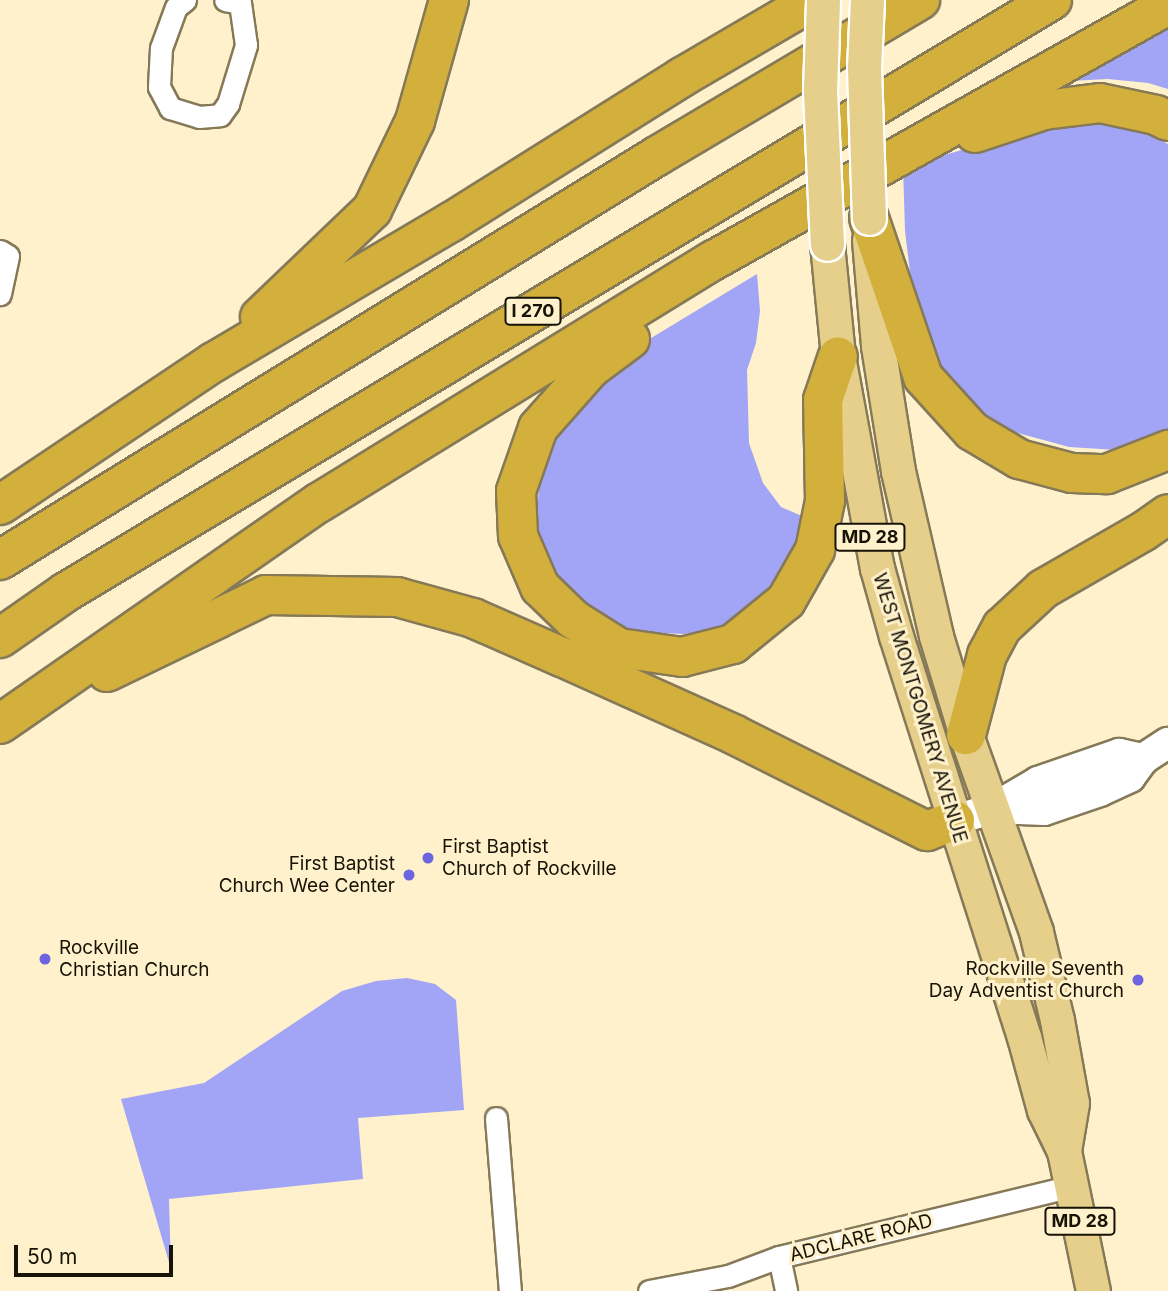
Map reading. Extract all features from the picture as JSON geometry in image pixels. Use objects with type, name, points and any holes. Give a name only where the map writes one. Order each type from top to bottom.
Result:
[{"type":"highway","points":[[214,362],[372,210],[415,121],[449,0]]},
{"type":"highway","points":[[0,505],[214,362],[451,222],[682,77],[814,0]]},
{"type":"highway","points":[[0,560],[657,156],[920,0]]},
{"type":"highway","name":"I 270","points":[[0,638],[66,592],[1052,0]]},
{"type":"highway","name":"I 270","points":[[0,724],[320,502],[762,233],[1168,5]]},
{"type":"highway","points":[[890,161],[1044,110],[1100,103],[1156,115],[1168,121]]},
{"type":"highway","points":[[869,218],[923,377],[972,431],[1019,459],[1072,473],[1107,474],[1168,450]]},
{"type":"highway","points":[[762,233],[676,305],[591,368],[538,428],[516,491],[518,537],[540,587],[573,619],[619,648],[682,657],[733,644],[786,601],[815,550],[824,500],[823,400],[838,356]]},
{"type":"highway","points":[[966,735],[986,655],[1002,627],[1043,589],[1144,531],[1168,513]]},
{"type":"highway","points":[[0,724],[266,595],[397,597],[473,618],[574,662],[733,734],[927,831],[955,820]]},
{"type":"main road","name":"WEST MONTGOMERY AVENUE","points":[[823,0],[820,91],[827,244],[838,356],[877,568],[1024,1037],[1044,1110],[1064,1151],[1093,1291]]},
{"type":"main road","name":"WEST MONTGOMERY AVENUE","points":[[867,0],[864,68],[870,278],[898,471],[936,636],[966,735],[995,808],[1043,957],[1072,1103],[1064,1151]]},
{"type":"street","points":[[186,0],[176,7],[161,48],[159,87],[170,108],[198,117],[220,115],[228,104],[246,45],[240,3],[225,0]]},
{"type":"street","points":[[0,251],[8,256],[0,294]]},
{"type":"street","points":[[955,820],[995,808],[1044,810],[1130,777],[1143,759],[1168,743]]},
{"type":"street","points":[[496,1118],[510,1291]]},
{"type":"street","name":"ADCLARE ROAD","points":[[649,1291],[728,1276],[779,1258],[1073,1186]]},
{"type":"street","points":[[779,1258],[786,1291]]},
{"type":"shaded area","points":[[1168,26],[1168,89],[1148,83],[1108,79],[1069,81]]},
{"type":"shaded area","points":[[1088,122],[1135,127],[1168,144],[1168,435],[1116,450],[1069,447],[1014,432],[980,411],[952,381],[929,350],[914,305],[905,231],[903,167],[1031,130]]},
{"type":"shaded area","points":[[757,274],[760,311],[756,343],[747,370],[749,443],[763,483],[781,507],[809,519],[805,545],[758,612],[715,631],[683,634],[646,632],[615,625],[589,609],[563,586],[547,559],[536,521],[540,476],[556,436],[613,361]]},
{"type":"shaded area","points":[[407,978],[435,984],[456,1000],[464,1110],[358,1118],[363,1179],[169,1199],[171,1269],[121,1099],[204,1083],[342,991],[376,981]]},
{"type":"place","name":"First Baptist Church of Rockville","points":[[428,858]]},
{"type":"place","name":"First Baptist Church Wee Center","points":[[409,875]]},
{"type":"place","name":"Rockville Christian Church","points":[[45,959]]},
{"type":"place","name":"Rockville Seventh Day Adventist Church","points":[[1138,980]]}]
